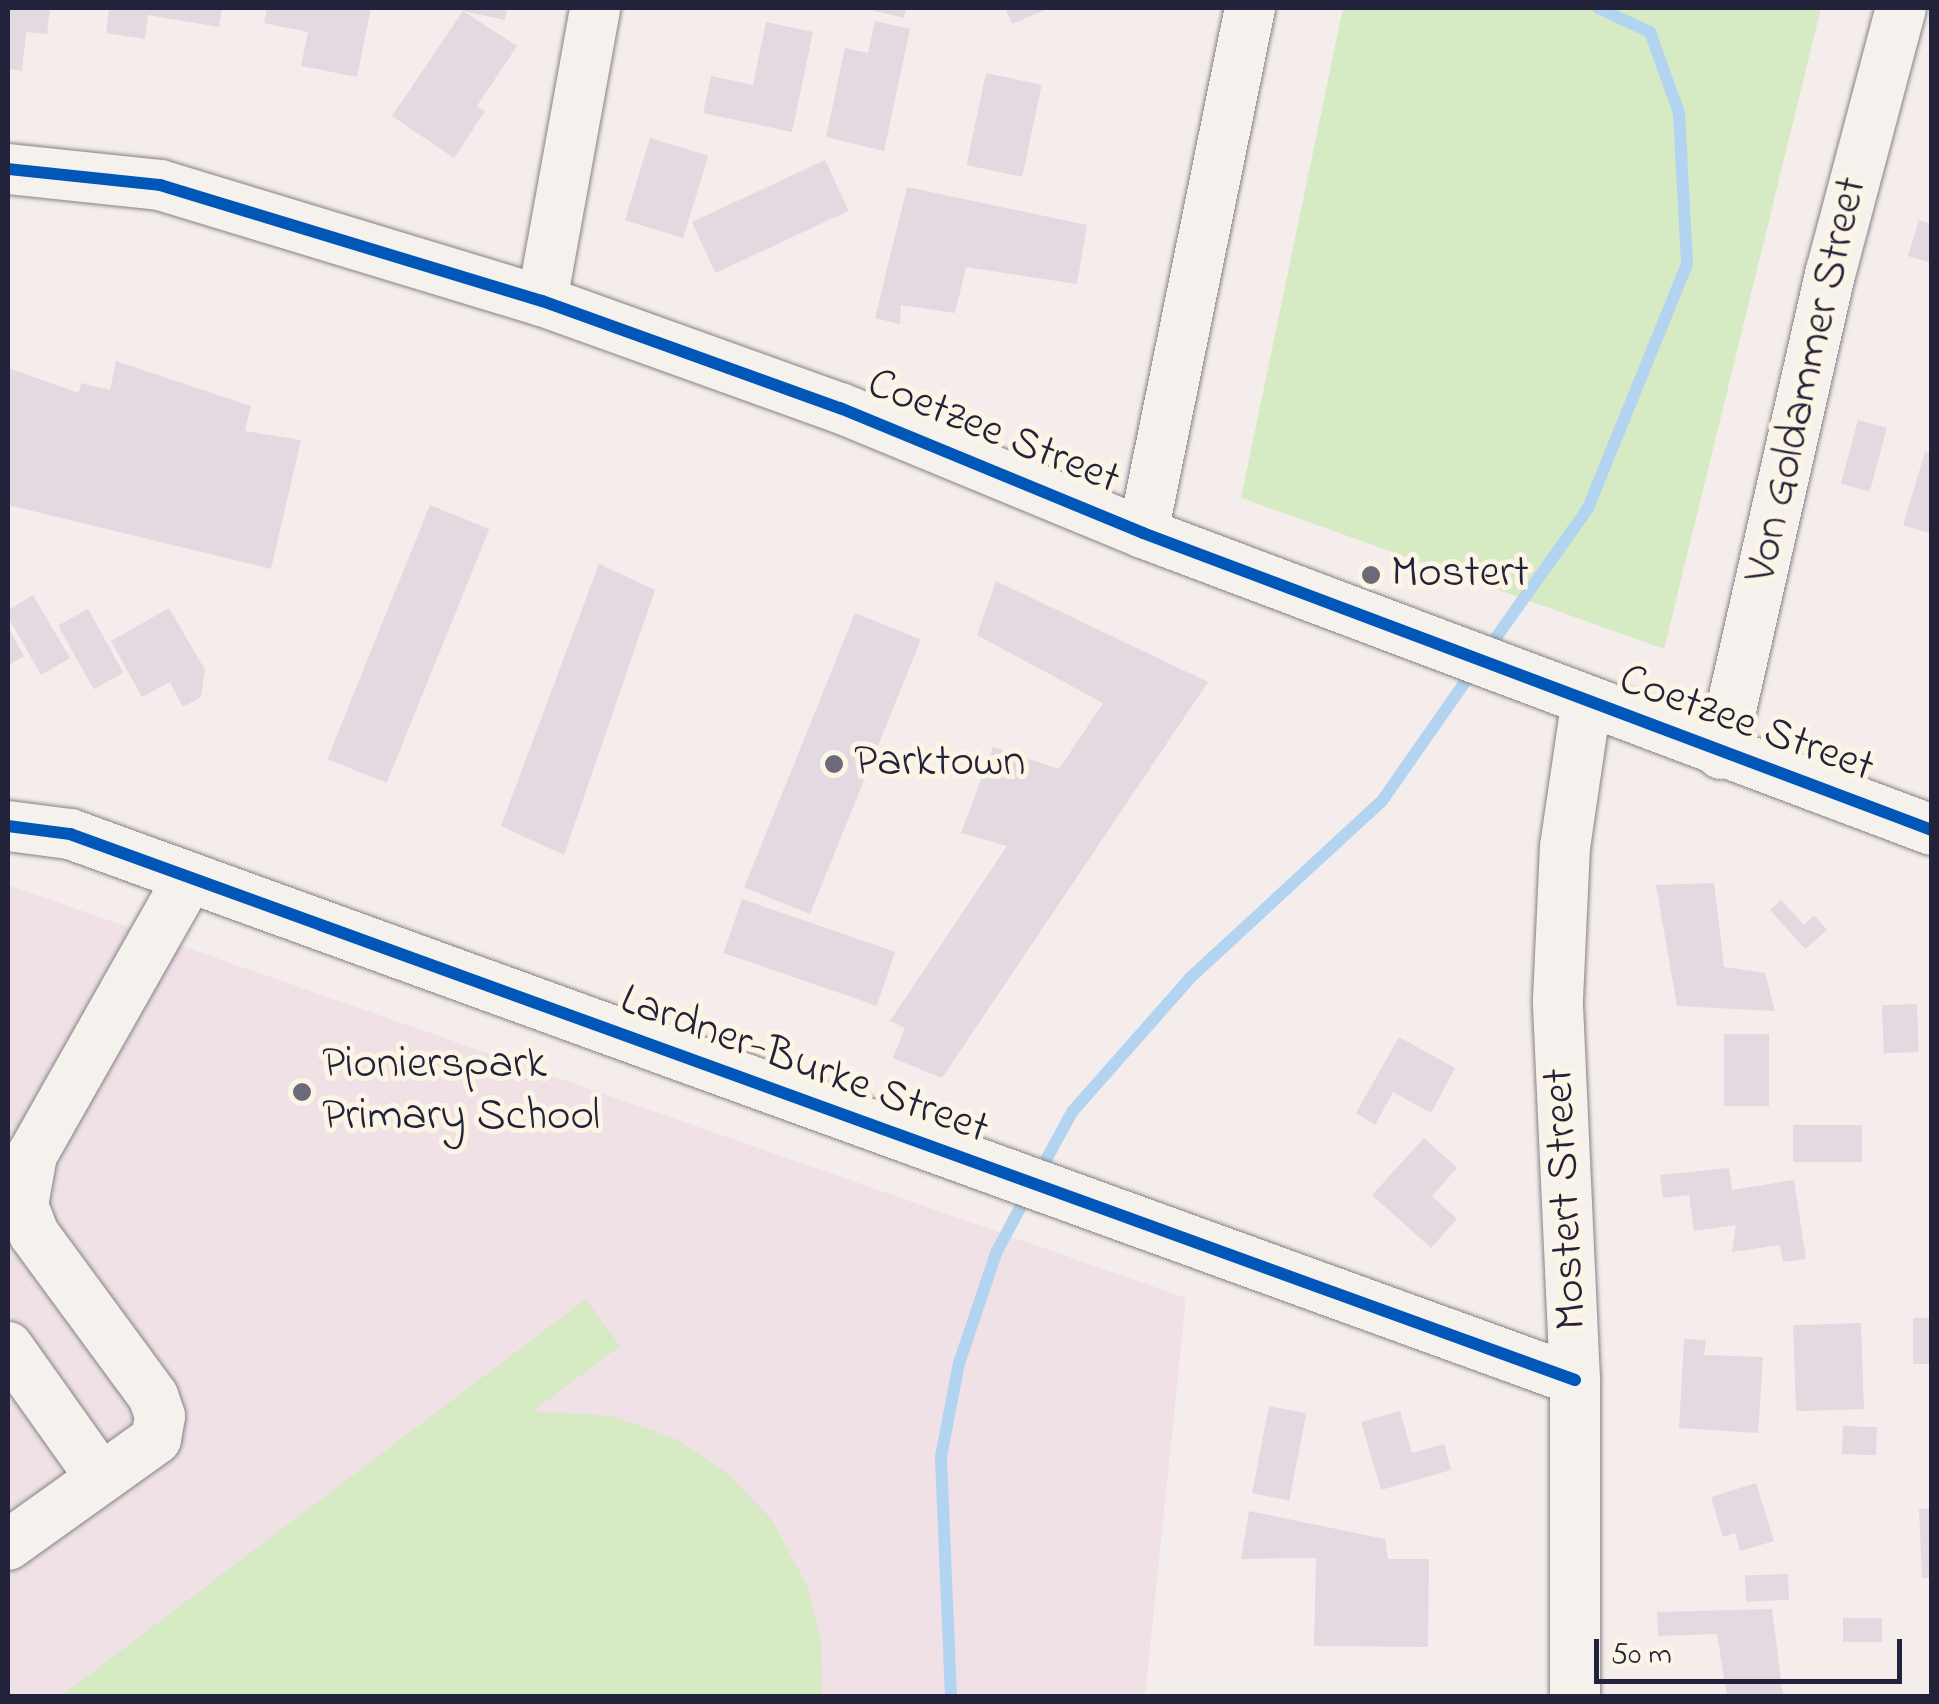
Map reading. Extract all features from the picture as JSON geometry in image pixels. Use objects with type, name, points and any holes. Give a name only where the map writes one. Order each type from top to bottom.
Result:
[{"type":"street","points":[[542,301],[595,8]]},
{"type":"street","points":[[1143,533],[1250,8]]},
{"type":"street","name":"Von Goldammer Street","points":[[1721,754],[1830,271],[1901,8]]},
{"type":"street","name":"Coetzee Street","points":[[8,169],[160,185],[542,301],[858,415],[1143,533],[1415,632],[1586,704],[1932,830]]},
{"type":"street","name":"Mostert Street","points":[[1576,1696],[1575,1380],[1558,1000],[1564,847],[1586,704]]},
{"type":"street","name":"Lardner-Burke Street","points":[[8,826],[70,834],[949,1157],[1575,1380]]},
{"type":"street","points":[[12,1531],[101,1478],[156,1439],[160,1416],[152,1396],[34,1234],[23,1205],[32,1155],[189,877]]},
{"type":"street","points":[[8,1347],[101,1478]]},
{"type":"shaded area","name":"Pionierspark Primary School","points":[[8,885],[1186,1298],[1145,1696],[8,1696]]},
{"type":"green space","points":[[1343,8],[1821,8],[1664,649],[1241,498]]},
{"type":"green space","points":[[586,1299],[620,1346],[533,1411],[612,1416],[678,1440],[726,1472],[772,1520],[807,1586],[821,1640],[822,1696],[61,1696]]},
{"type":"building","points":[[8,8],[50,8],[47,34],[26,32],[22,71],[8,69]]},
{"type":"building","points":[[109,8],[222,8],[219,27],[148,15],[145,39],[106,33]]},
{"type":"building","points":[[267,8],[371,8],[357,77],[301,66],[308,32],[264,23]]},
{"type":"building","points":[[456,8],[507,8],[505,20]]},
{"type":"building","points":[[863,8],[906,8],[904,18]]},
{"type":"building","points":[[1005,8],[1050,8],[1012,24]]},
{"type":"building","points":[[463,11],[517,46],[477,106],[485,111],[454,158],[392,116]]},
{"type":"building","points":[[875,21],[910,29],[884,151],[826,137],[845,48],[868,53]]},
{"type":"building","points":[[766,22],[813,32],[792,132],[703,113],[711,76],[753,85]]},
{"type":"building","points":[[986,73],[1042,85],[1022,177],[966,165]]},
{"type":"building","points":[[650,138],[708,156],[683,238],[625,220]]},
{"type":"building","points":[[825,160],[849,211],[715,273],[692,222]]},
{"type":"building","points":[[907,187],[1087,225],[1077,284],[966,267],[955,313],[901,305],[900,324],[875,318]]},
{"type":"building","points":[[1919,220],[1932,224],[1932,263],[1908,256]]},
{"type":"building","points":[[116,361],[251,406],[245,431],[301,440],[271,569],[8,505],[8,368],[79,393],[81,383],[110,390]]},
{"type":"building","points":[[1858,420],[1887,428],[1870,492],[1841,484]]},
{"type":"building","points":[[1925,452],[1932,453],[1932,534],[1903,525]]},
{"type":"building","points":[[430,505],[489,529],[387,783],[327,759]]},
{"type":"building","points":[[599,564],[655,590],[564,855],[501,826]]},
{"type":"building","points":[[996,581],[1208,682],[942,1078],[893,1058],[905,1028],[890,1021],[1007,846],[961,833],[993,747],[1059,769],[1103,703],[977,635]]},
{"type":"building","points":[[33,595],[70,658],[41,675],[8,617],[8,610]]},
{"type":"building","points":[[169,608],[205,670],[201,697],[183,707],[170,682],[142,697],[111,641]]},
{"type":"building","points":[[88,609],[123,673],[94,689],[58,625]]},
{"type":"building","name":"Parktown","points":[[855,613],[921,640],[810,914],[744,887]]},
{"type":"building","points":[[8,627],[24,656],[8,666]]},
{"type":"building","points":[[1714,883],[1724,967],[1765,973],[1775,1011],[1677,1006],[1656,885]]},
{"type":"building","points":[[742,899],[895,952],[877,1006],[723,953]]},
{"type":"building","points":[[1781,900],[1804,925],[1814,915],[1827,930],[1805,949],[1770,910]]},
{"type":"building","points":[[1917,1004],[1919,1052],[1884,1053],[1882,1005]]},
{"type":"building","points":[[1724,1034],[1769,1034],[1769,1106],[1724,1106]]},
{"type":"building","points":[[1399,1037],[1455,1068],[1431,1113],[1393,1092],[1375,1125],[1356,1113]]},
{"type":"building","points":[[1793,1125],[1862,1125],[1862,1162],[1793,1162]]},
{"type":"building","points":[[1424,1138],[1457,1168],[1432,1196],[1457,1219],[1431,1248],[1372,1195]]},
{"type":"building","points":[[1729,1168],[1732,1190],[1794,1180],[1806,1259],[1783,1262],[1780,1245],[1732,1252],[1736,1225],[1694,1231],[1689,1195],[1663,1198],[1660,1175]]},
{"type":"building","points":[[1913,1318],[1932,1318],[1932,1364],[1913,1364]]},
{"type":"building","points":[[1861,1323],[1864,1409],[1796,1411],[1793,1325]]},
{"type":"building","points":[[1684,1339],[1706,1340],[1704,1355],[1763,1357],[1758,1433],[1679,1428]]},
{"type":"building","points":[[1269,1406],[1306,1413],[1289,1501],[1252,1493]]},
{"type":"building","points":[[1400,1411],[1412,1453],[1444,1444],[1451,1470],[1381,1490],[1361,1422]]},
{"type":"building","points":[[1843,1426],[1877,1427],[1876,1455],[1842,1454]]},
{"type":"building","points":[[1756,1483],[1774,1541],[1740,1551],[1735,1533],[1723,1537],[1711,1497]]},
{"type":"building","points":[[1932,1508],[1932,1578],[1922,1578],[1919,1509]]},
{"type":"building","points":[[1249,1511],[1385,1539],[1388,1559],[1429,1559],[1428,1647],[1314,1646],[1316,1558],[1241,1559]]},
{"type":"building","points":[[1788,1574],[1789,1600],[1746,1601],[1745,1576]]},
{"type":"building","points":[[1772,1609],[1783,1696],[1727,1696],[1717,1634],[1658,1636],[1657,1612]]},
{"type":"building","points":[[1843,1618],[1882,1618],[1882,1642],[1843,1642]]},
{"type":"waterway","points":[[1485,653],[1588,508],[1687,264],[1679,113],[1650,32],[1598,8]]},
{"type":"waterway","points":[[1039,1173],[1072,1112],[1190,978],[1382,801],[1474,669]]},
{"type":"waterway","points":[[951,1696],[941,1457],[959,1363],[997,1251],[1029,1191]]},
{"type":"cycle path","points":[[8,169],[160,185],[542,301],[840,408],[1143,533],[1932,830]]},
{"type":"cycle path","points":[[8,826],[70,834],[1575,1380]]},
{"type":"place","name":"Mostert","points":[[1371,575]]},
{"type":"place","name":"Parktown","points":[[834,764]]},
{"type":"place","name":"Pionierspark Primary School","points":[[302,1092]]}]
